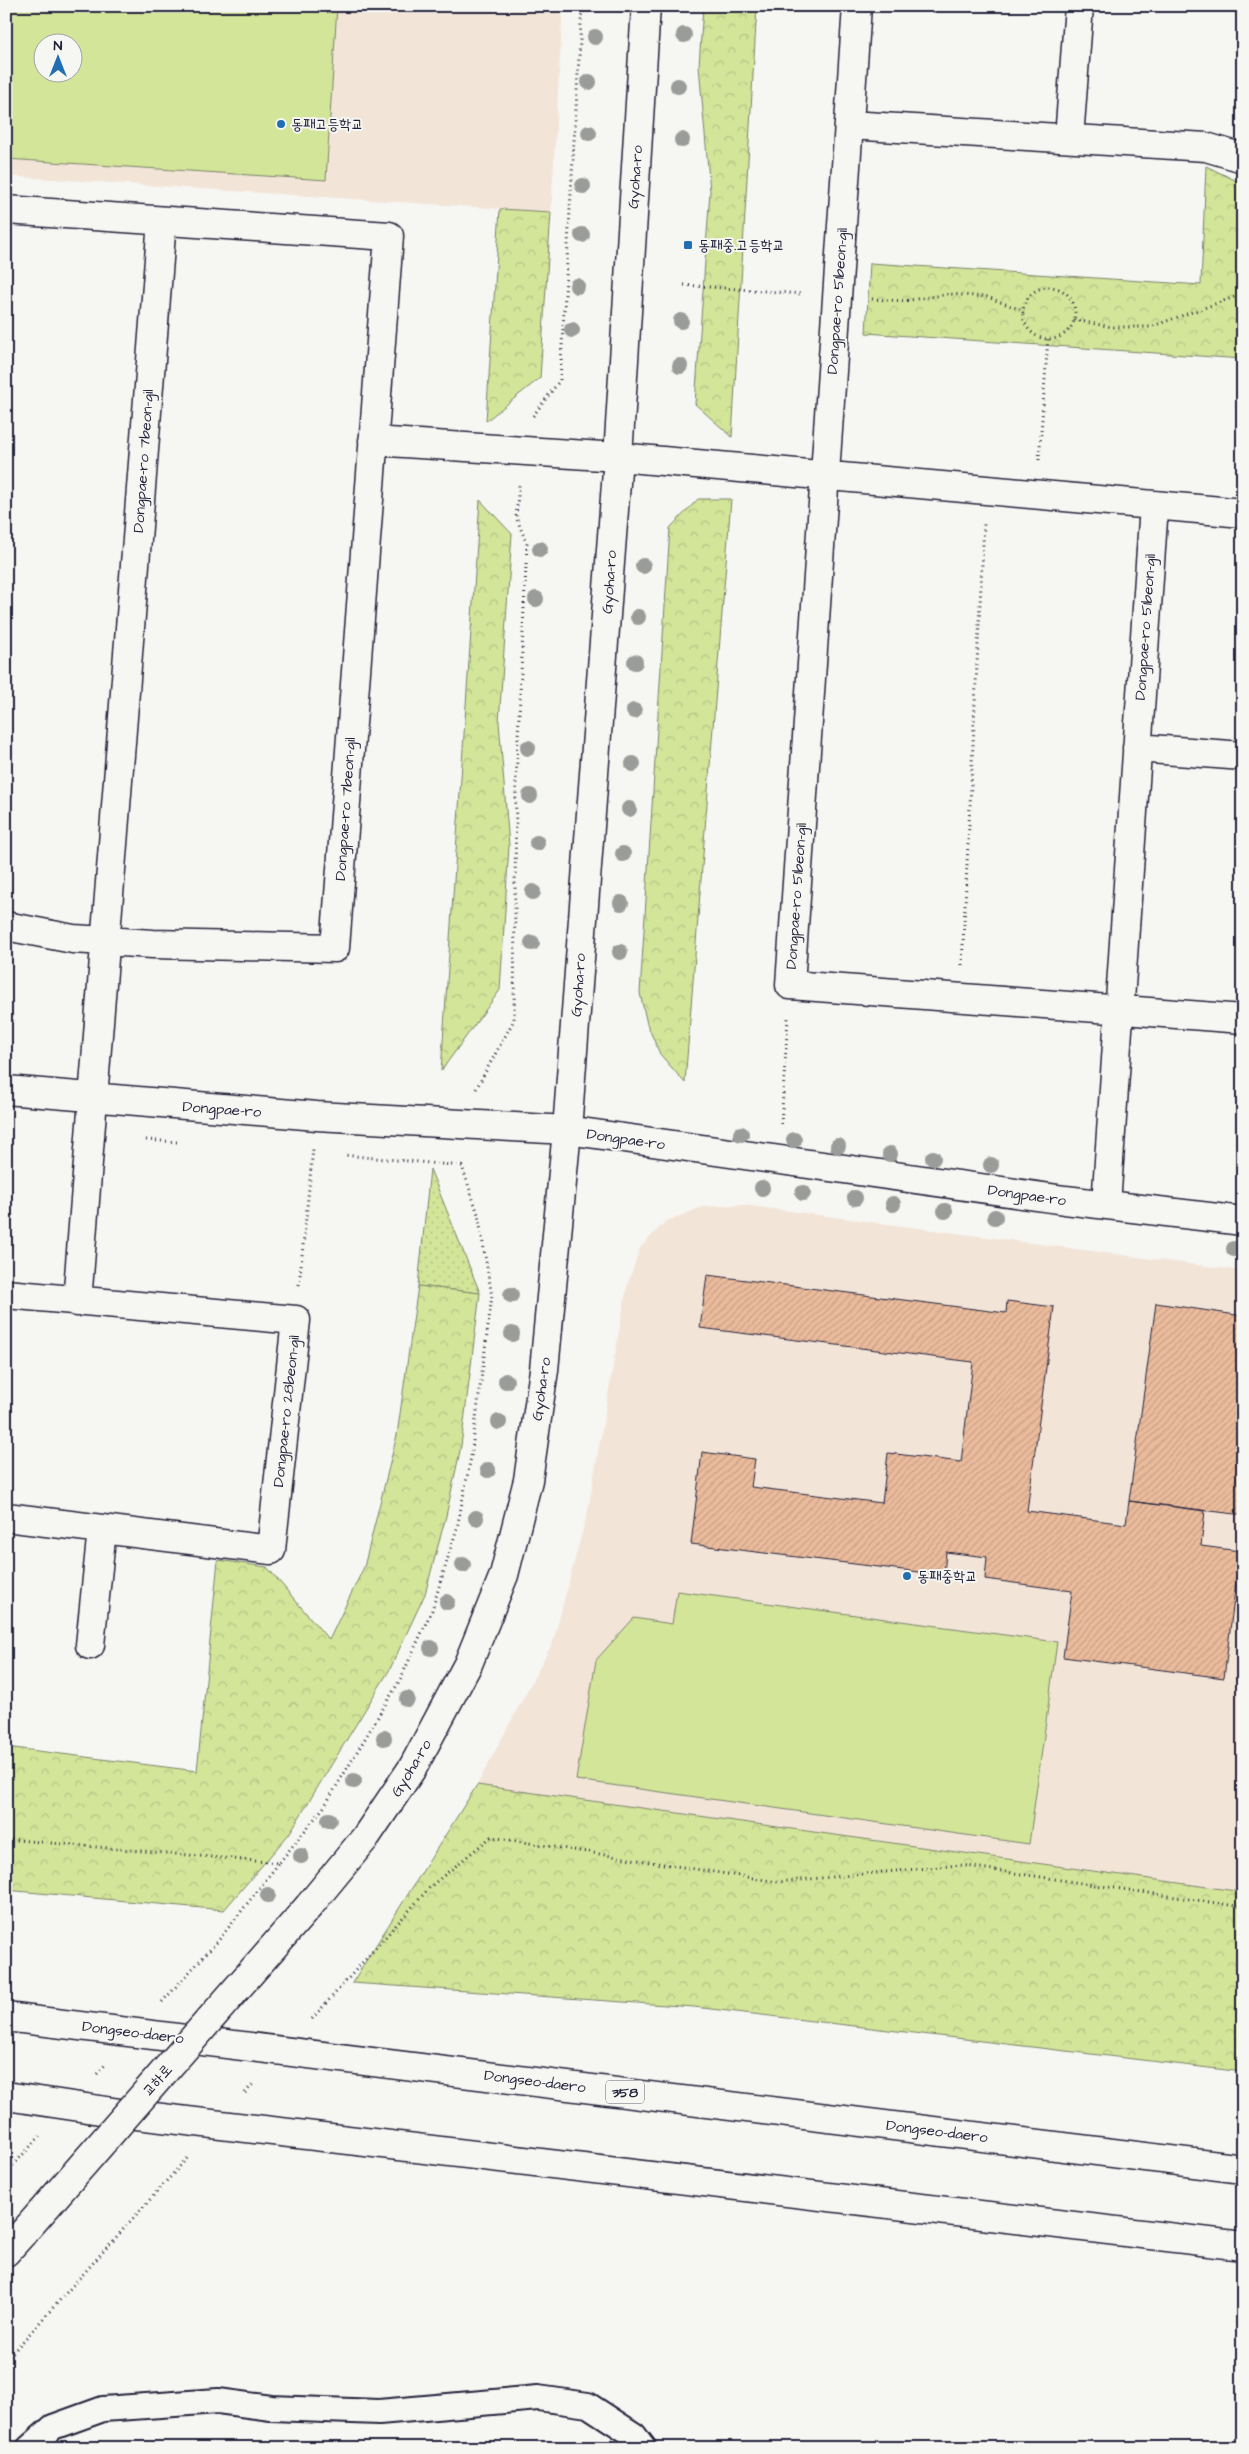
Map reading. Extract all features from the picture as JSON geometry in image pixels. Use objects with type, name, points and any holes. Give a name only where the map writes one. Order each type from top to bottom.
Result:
[{"type":"main road","name":"Gyoha-ro","points":[[309,1906],[365,1838],[414,1767],[468,1664],[504,1575],[528,1480],[544,1370],[567,1130],[618,457],[646,6]]},
{"type":"main road","name":"Dongpae-ro 51beon-gil","points":[[857,6],[790,985],[1243,1019]]},
{"type":"main road","points":[[1070,138],[1079,6]]},
{"type":"main road","points":[[849,125],[1206,147],[1243,158]]},
{"type":"main road","name":"Dongpae-ro 7beon-gil","points":[[6,210],[389,236],[335,948],[73,939],[6,926]]},
{"type":"main road","name":"Dongpae-ro 7beon-gil","points":[[93,1099],[162,221]]},
{"type":"main road","points":[[373,441],[618,457],[1243,513]]},
{"type":"main road","name":"Dongpae-ro 51beon-gil","points":[[1106,1204],[1154,505]]},
{"type":"main road","points":[[1137,748],[1243,756]]},
{"type":"main road","name":"Dongpae-ro","points":[[6,1090],[93,1099],[317,1116],[567,1130],[778,1161],[1243,1221]]},
{"type":"main road","points":[[77,1302],[93,1099]]},
{"type":"main road","name":"Dongpae-ro 28beon-gil","points":[[6,1294],[77,1302],[296,1320],[272,1550],[6,1517]]},
{"type":"main road","points":[[90,1645],[102,1529]]},
{"type":"main road","name":"교하로","points":[[6,2252],[309,1906]]},
{"type":"main road","name":"Dongseo-daero","points":[[6,2017],[665,2096],[1243,2169]]},
{"type":"main road","points":[[6,2096],[217,2124],[1243,2246]]},
{"type":"main road","points":[[665,2096],[1243,2152]]},
{"type":"lane","points":[[29,2448],[53,2427],[103,2409],[218,2401],[272,2408],[379,2412],[538,2398],[588,2405],[635,2444]]},
{"type":"path","points":[[6,1839],[279,1863],[324,1807],[400,1680],[432,1610],[457,1528],[471,1457],[492,1296],[478,1214],[462,1166],[475,1091],[514,1020],[516,782],[527,544],[516,517],[527,426],[560,380],[582,6]]},
{"type":"path","points":[[1049,288],[1065,293],[1075,308],[1074,320],[1066,332],[1048,338],[1036,335],[1025,323],[1024,307],[1033,294],[1040,289],[1049,288]]},
{"type":"path","points":[[1074,320],[1112,327],[1150,326],[1243,294]]},
{"type":"path","points":[[1036,495],[1048,338]]},
{"type":"path","points":[[961,998],[986,491]]},
{"type":"path","points":[[778,1161],[790,985]]},
{"type":"path","points":[[296,1320],[317,1116]]},
{"type":"path","points":[[146,1140],[185,1143]]},
{"type":"path","points":[[303,1152],[322,1153]]},
{"type":"path","points":[[341,1155],[462,1166]]},
{"type":"path","points":[[6,2360],[431,1886],[491,1837],[778,1882],[960,1865],[1243,1907]]},
{"type":"shaded area","name":"동패고등학교","points":[[6,6],[563,6],[551,212],[6,176]]},
{"type":"shaded area","name":"동패중학교","points":[[743,1205],[1243,1271],[1243,1892],[477,1785],[553,1642],[588,1510],[627,1286],[640,1248],[665,1222],[702,1207]]},
{"type":"green space","points":[[6,6],[337,6],[326,180],[6,159]]},
{"type":"green space","points":[[703,6],[757,6],[732,437],[695,404],[710,191],[699,66]]},
{"type":"green space","points":[[1206,166],[1243,184],[1243,359],[866,333],[870,263],[1201,285]]},
{"type":"green space","points":[[500,209],[551,212],[540,378],[486,421]]},
{"type":"green space","points":[[698,499],[731,499],[685,1083],[660,1054],[647,1024],[640,993],[670,528]]},
{"type":"green space","points":[[480,500],[512,534],[499,722],[509,846],[500,990],[441,1071]]},
{"type":"green space","points":[[430,1169],[480,1293],[418,1286]]},
{"type":"green space","points":[[418,1286],[480,1293],[461,1446],[446,1516],[425,1594],[390,1669],[289,1834],[224,1910],[6,1890],[6,1747],[197,1771],[218,1560],[267,1567],[329,1640],[364,1567],[397,1435]]},
{"type":"green space","points":[[677,1591],[1057,1642],[1029,1844],[576,1780],[596,1660],[634,1618],[672,1624]]},
{"type":"green space","points":[[477,1785],[1243,1892],[1243,2072],[694,2007],[352,1983]]},
{"type":"building","points":[[707,1275],[1006,1313],[1007,1301],[1054,1307],[1027,1511],[1126,1524],[1129,1501],[1205,1511],[1201,1546],[1240,1551],[1224,1678],[1063,1657],[1072,1591],[985,1579],[987,1557],[946,1552],[944,1575],[691,1544],[702,1452],[755,1459],[751,1487],[882,1503],[888,1453],[961,1462],[973,1362],[700,1328]]},
{"type":"building","points":[[1156,1303],[1243,1316],[1243,1515],[1129,1501]]},
{"type":"place","name":"동패고등학교","points":[[281,124]]},
{"type":"place","name":"동패중.고등학교","points":[[688,245]]},
{"type":"place","name":"동패중학교","points":[[907,1576]]}]
